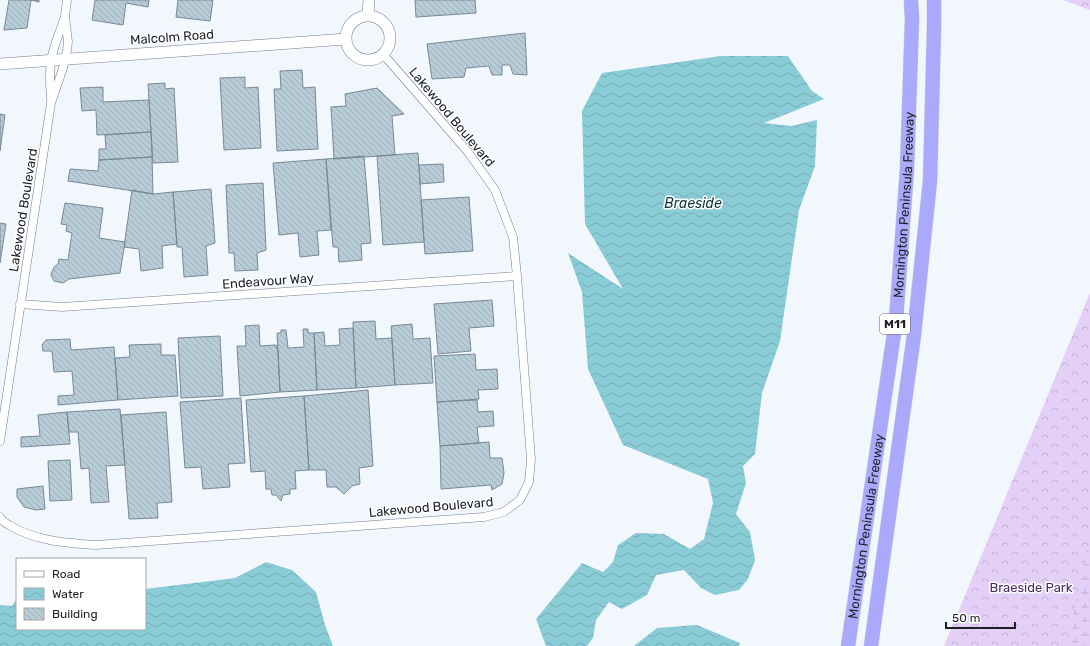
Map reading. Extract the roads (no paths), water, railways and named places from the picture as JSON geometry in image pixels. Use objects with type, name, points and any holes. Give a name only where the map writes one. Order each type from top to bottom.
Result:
[{"type":"highway","name":"Mornington Peninsula Freeway","points":[[848,646],[896,320],[907,169],[912,19],[911,0]]},
{"type":"highway","name":"Mornington Peninsula Freeway","points":[[871,646],[914,335],[930,181],[934,0]]},
{"type":"street","points":[[65,16],[67,0]]},
{"type":"street","points":[[368,15],[369,0]]},
{"type":"street","points":[[368,15],[378,18],[384,22],[390,35],[390,41],[383,54],[371,60],[357,58],[352,54],[348,49],[346,39],[347,28],[351,23],[356,19],[368,15]]},
{"type":"street","name":"Lakewood Boulevard","points":[[0,441],[51,103],[65,59],[68,42],[65,16]]},
{"type":"street","name":"Lakewood Boulevard","points":[[51,103],[49,78],[51,60],[65,16]]},
{"type":"street","name":"Malcolm Road","points":[[0,64],[346,39]]},
{"type":"street","name":"Lakewood Boulevard","points":[[0,517],[2,520],[19,531],[42,539],[96,545],[484,517],[504,512],[520,500],[529,482],[531,459],[513,237],[495,190],[468,152],[383,54]]},
{"type":"street","name":"Endeavour Way","points":[[20,304],[62,307],[517,276]]},
{"type":"water","name":"Braeside","points":[[721,56],[788,56],[812,91],[824,99],[764,123],[791,126],[817,120],[815,166],[799,210],[780,341],[762,393],[755,454],[743,466],[746,483],[736,514],[750,532],[755,560],[748,579],[739,590],[715,595],[701,588],[684,570],[656,575],[647,595],[622,609],[609,602],[596,620],[593,638],[587,646],[546,646],[536,619],[582,563],[603,572],[613,562],[618,545],[636,533],[664,534],[690,549],[704,539],[713,503],[708,479],[623,445],[588,369],[582,292],[568,253],[623,289],[585,224],[582,111],[602,73]]},
{"type":"water","points":[[266,562],[292,570],[316,592],[325,625],[333,646],[0,646],[0,605],[12,606],[16,600],[16,630],[146,630],[146,589],[235,578]]},
{"type":"water","points":[[697,625],[740,643],[739,646],[634,646],[657,628]]},
{"type":"park label","name":"Braeside Park","points":[[1031,587]]}]
